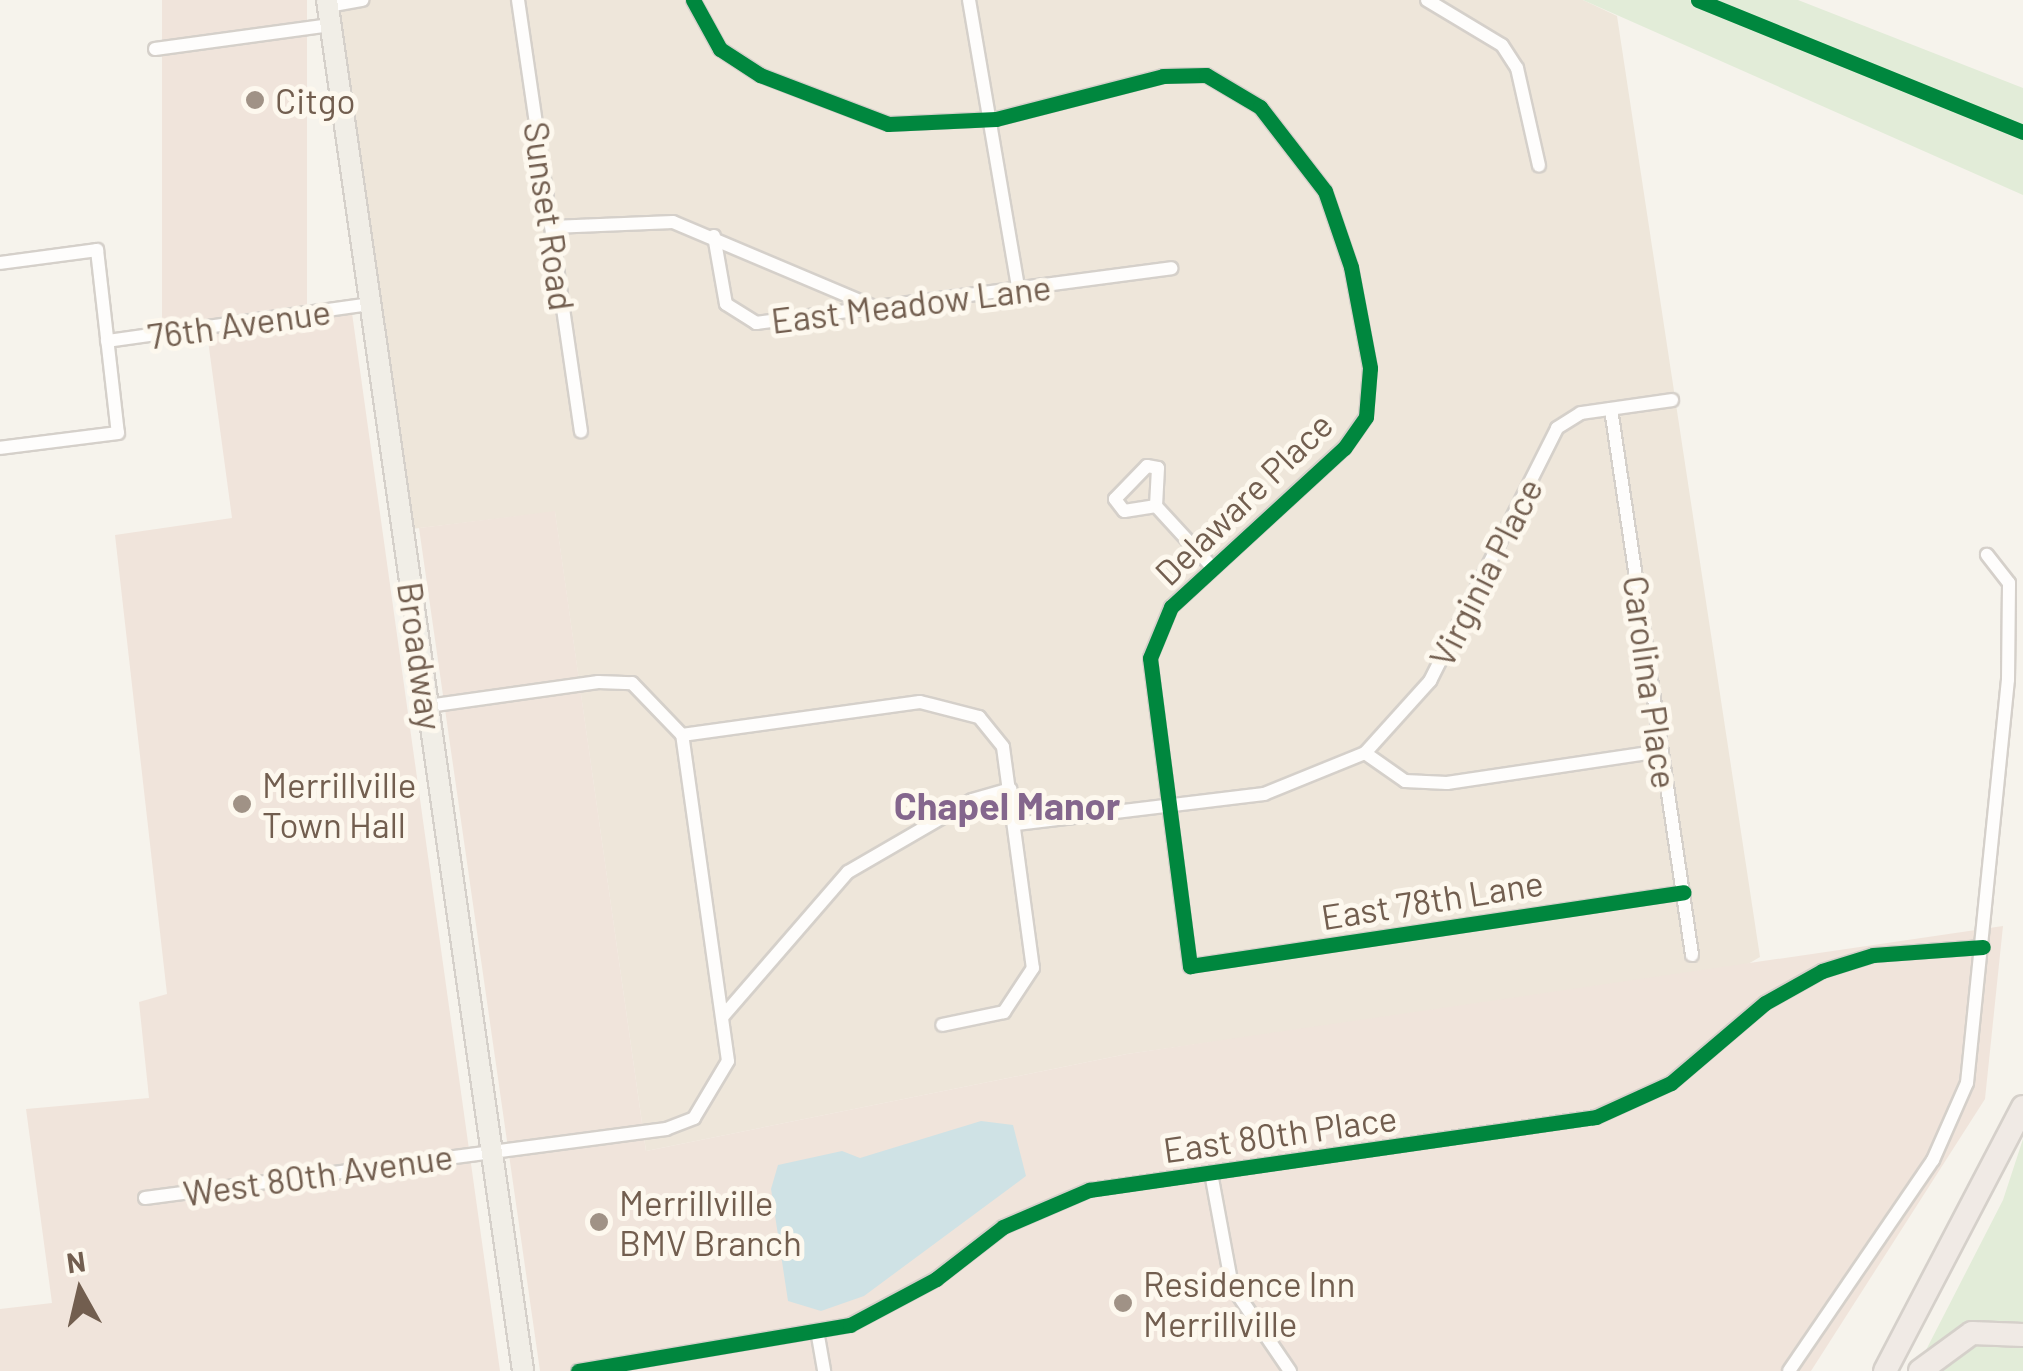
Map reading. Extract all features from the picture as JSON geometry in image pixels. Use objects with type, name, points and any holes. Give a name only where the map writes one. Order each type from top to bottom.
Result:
[{"type":"highway","points":[[1885,1371],[2023,1107]]},
{"type":"highway","points":[[1920,1371],[1972,1333],[2023,1335]]},
{"type":"main road","name":"Broadway","points":[[328,11],[523,1371]]},
{"type":"street","points":[[156,50],[362,0]]},
{"type":"street","name":"Sunset Road","points":[[518,0],[581,432]]},
{"type":"street","name":"Delaware Place","points":[[693,0],[720,49],[835,109],[888,124],[996,120],[1164,76],[1206,75],[1243,92],[1339,220],[1370,368],[1366,417],[1344,448],[1171,607],[1150,658],[1164,804],[1190,966]]},
{"type":"street","points":[[970,0],[996,120],[1019,291]]},
{"type":"street","points":[[1427,0],[1502,45],[1516,68],[1539,166]]},
{"type":"street","points":[[552,226],[673,222],[714,236],[880,310]]},
{"type":"street","name":"East Meadow Lane","points":[[714,236],[734,315],[756,324],[1171,268]]},
{"type":"street","points":[[0,263],[97,250],[118,433],[0,448]]},
{"type":"street","name":"76th Avenue","points":[[107,341],[370,304]]},
{"type":"street","name":"Virginia Place","points":[[1366,753],[1430,681],[1557,428],[1611,409],[1672,400]]},
{"type":"street","name":"Carolina Place","points":[[1611,409],[1692,955]]},
{"type":"street","points":[[1156,506],[1212,567]]},
{"type":"street","points":[[1789,1371],[1950,1128],[1971,1065],[2009,582],[1987,555]]},
{"type":"street","points":[[428,706],[632,683],[682,735],[724,1015],[728,1061],[718,1090],[694,1118],[666,1130],[492,1150]]},
{"type":"street","points":[[682,735],[953,704],[979,717],[1002,748],[1033,946],[1028,986],[1004,1012],[942,1025]]},
{"type":"street","points":[[1016,824],[1305,785],[1366,753],[1405,781],[1447,783],[1661,752]]},
{"type":"street","points":[[724,1015],[848,872],[972,800],[1010,789]]},
{"type":"street","name":"East 78th Lane","points":[[1190,966],[1683,892]]},
{"type":"street","name":"East 80th Place","points":[[578,1371],[818,1336],[905,1299],[1048,1203],[1211,1173],[1596,1117],[1671,1083],[1765,1003],[1822,972],[1873,955],[1982,946]]},
{"type":"street","name":"West 80th Avenue","points":[[145,1198],[492,1150]]},
{"type":"street","points":[[1211,1173],[1232,1286],[1290,1371]]},
{"type":"street","points":[[818,1336],[824,1371]]},
{"type":"shaded area","points":[[162,0],[307,0],[307,323],[162,323]]},
{"type":"shaded area","points":[[327,0],[1583,0],[1617,16],[1760,957],[1741,968],[1127,1054],[646,1151],[555,512],[403,530]]},
{"type":"shaded area","points":[[352,313],[500,1371],[0,1371],[0,1309],[52,1303],[26,1109],[149,1098],[139,1002],[167,994],[115,535],[232,518],[207,333]]},
{"type":"shaded area","points":[[555,511],[646,1151],[1127,1054],[2003,926],[1985,1099],[1811,1371],[540,1371],[419,528]]},
{"type":"shaded area","points":[[981,1121],[1013,1125],[1026,1176],[864,1296],[821,1311],[788,1301],[771,1189],[778,1165],[842,1151],[860,1158]]},
{"type":"green space","points":[[1583,0],[1798,0],[2023,88],[2023,195]]},
{"type":"green space","points":[[2023,1139],[2023,1329],[1954,1333],[1925,1352],[2003,1200]]},
{"type":"green space","points":[[1982,1339],[2023,1344],[2023,1371],[1931,1371]]},
{"type":"cycle path","points":[[693,0],[720,49],[760,75],[888,124],[996,119],[1163,76],[1206,75],[1260,107],[1325,191],[1351,267],[1370,368],[1366,417],[1344,448],[1171,607],[1150,658],[1190,966],[1683,892]]},
{"type":"cycle path","points":[[1698,0],[2023,132]]},
{"type":"cycle path","points":[[578,1371],[850,1325],[936,1279],[1003,1227],[1089,1190],[1596,1117],[1671,1083],[1765,1003],[1822,971],[1873,955],[1983,947]]},
{"type":"place","name":"Citgo","points":[[255,100]]},
{"type":"place","name":"Merrillville Town Hall","points":[[242,804]]},
{"type":"place","name":"Merrillville BMV Branch","points":[[599,1222]]},
{"type":"place","name":"Residence Inn Merrillville","points":[[1123,1303]]},
{"type":"district","name":"Chapel Manor","points":[[1007,806]]}]
